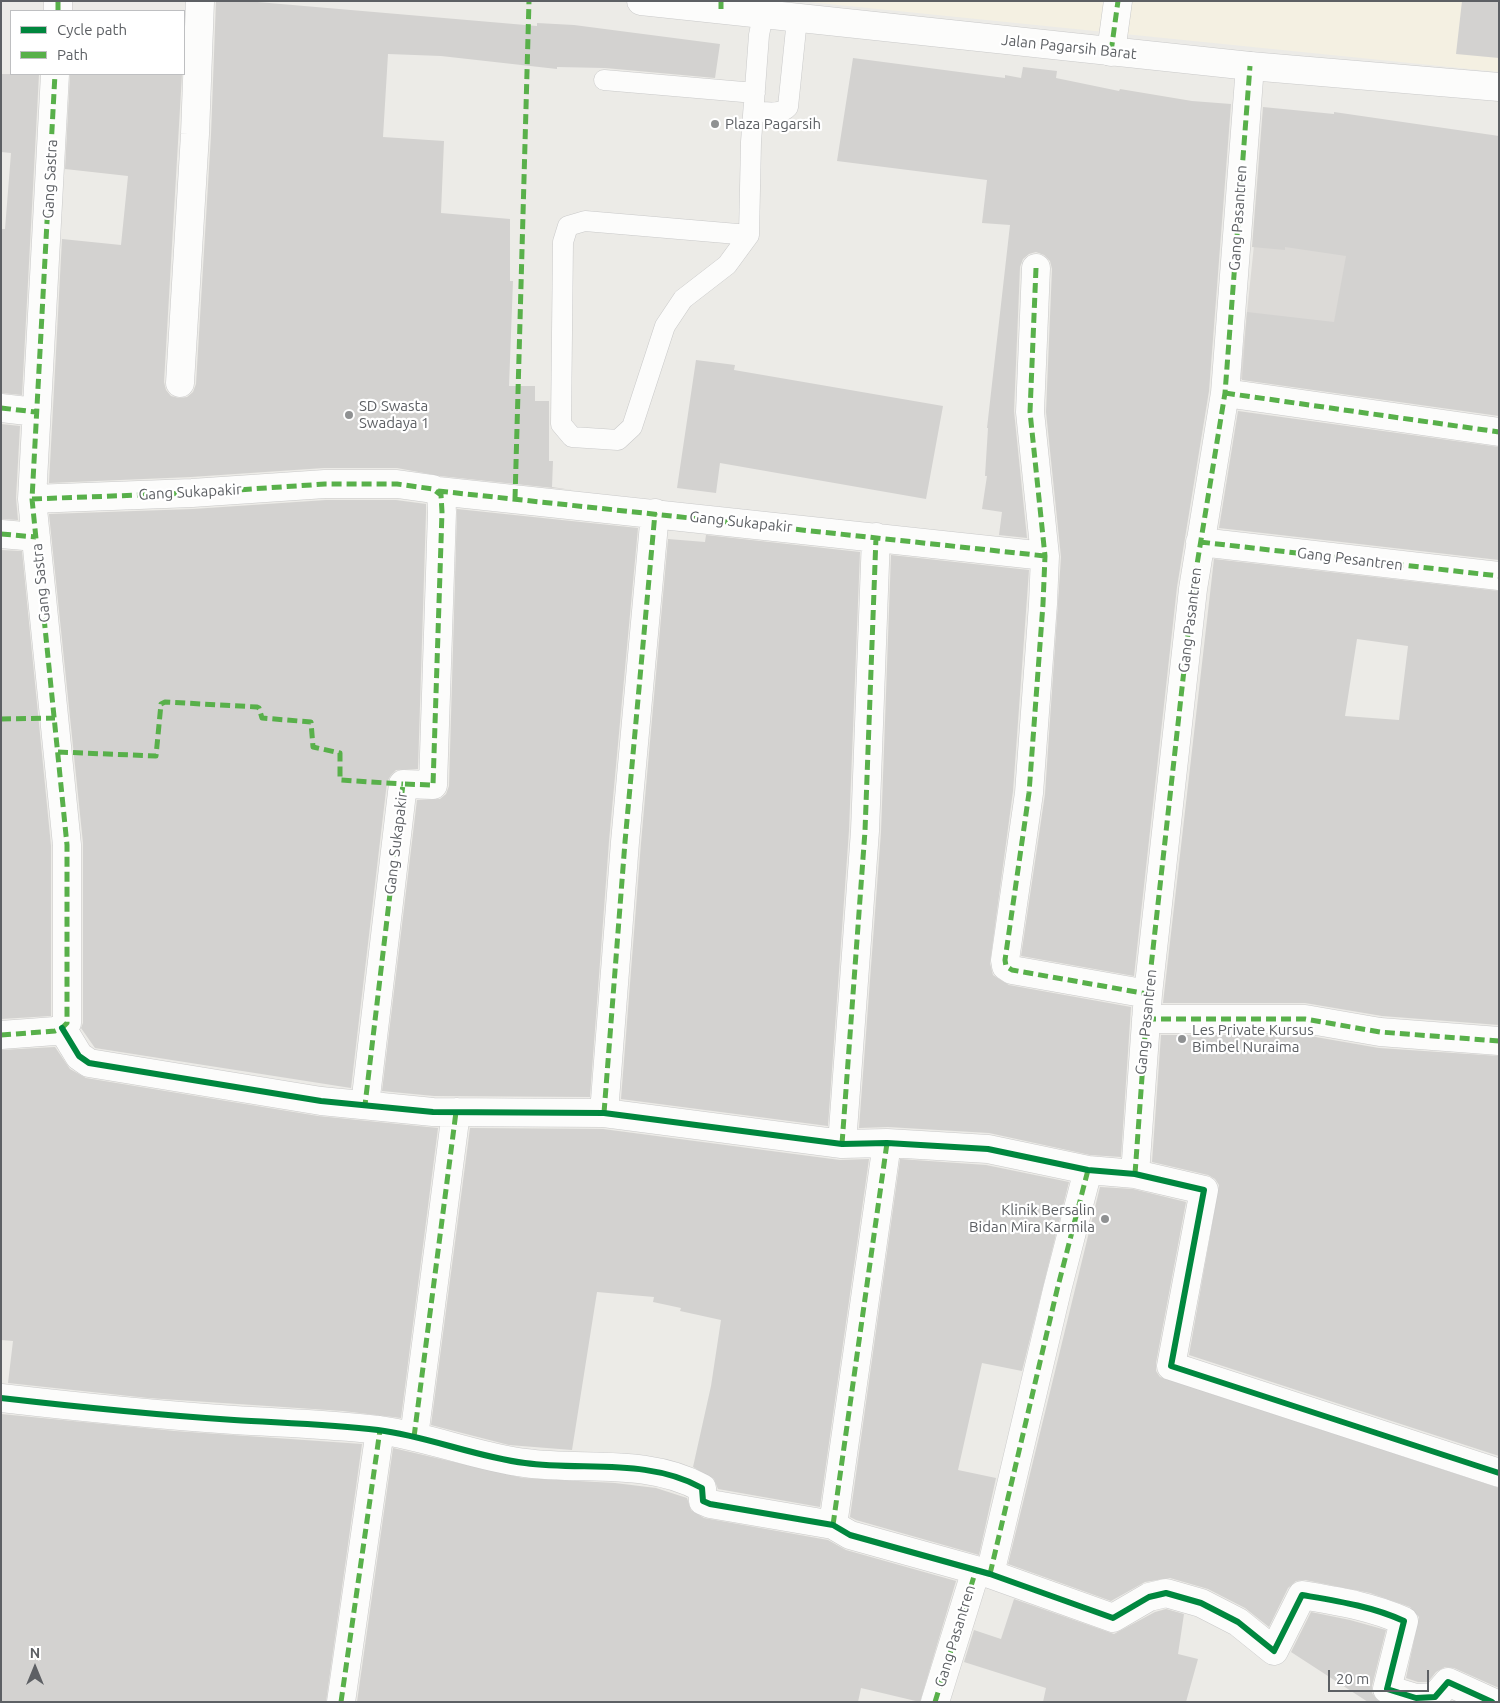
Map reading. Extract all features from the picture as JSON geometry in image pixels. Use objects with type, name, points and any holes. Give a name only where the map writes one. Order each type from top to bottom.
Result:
[{"type":"street","points":[[180,383],[195,134],[200,1]]},
{"type":"street","name":"Jalan Pagarsih Barat","points":[[641,1],[721,5],[762,15],[797,19],[1250,66],[1499,87]]},
{"type":"street","points":[[1112,52],[1118,1]]},
{"type":"street","name":"Gang Pasantren","points":[[1135,1174],[1147,1006],[1192,598],[1225,393],[1250,66]]},
{"type":"street","name":"Gang Sastra","points":[[55,75],[32,499],[67,845],[68,989],[67,1023],[62,1028]]},
{"type":"street","points":[[1036,268],[1030,412],[1044,556],[1043,604],[1029,793],[1004,960],[1006,966],[1147,1006],[1305,1019],[1380,1032],[1499,1041]]},
{"type":"street","points":[[1225,393],[1499,432]]},
{"type":"street","points":[[1,408],[36,412]]},
{"type":"street","name":"Gang Sukapakir","points":[[32,499],[192,493],[325,484],[397,484],[438,491],[876,536],[1044,556]]},
{"type":"street","name":"Gang Sukapakir","points":[[365,1105],[403,784],[433,785],[442,512],[441,495],[438,491]]},
{"type":"street","points":[[604,1113],[625,842],[655,513]]},
{"type":"street","points":[[1,534],[36,536]]},
{"type":"street","points":[[842,1144],[865,830],[876,536]]},
{"type":"street","name":"Gang Pesantren","points":[[1200,542],[1499,576]]},
{"type":"street","points":[[1,1035],[54,1031],[62,1028],[79,1056],[89,1063],[321,1101],[456,1112],[604,1113],[842,1144],[887,1142],[988,1149],[1088,1170],[1135,1174],[1204,1190],[1171,1366],[1499,1473]]},
{"type":"street","points":[[414,1437],[456,1112]]},
{"type":"street","points":[[834,1525],[887,1142]]},
{"type":"street","name":"Gang Pasantren","points":[[935,1702],[983,1572],[1088,1170]]},
{"type":"street","points":[[1,1398],[77,1407],[380,1430],[523,1463],[572,1467],[605,1466],[654,1471],[683,1478],[702,1488],[704,1501],[710,1504],[834,1525],[850,1535],[983,1572],[1113,1618],[1149,1597],[1166,1592],[1201,1603],[1238,1622],[1274,1651],[1302,1595],[1382,1611],[1404,1621],[1387,1689],[1416,1698],[1435,1697],[1448,1682],[1492,1702]]},
{"type":"street","points":[[341,1702],[380,1430]]},
{"type":"lane","points":[[749,235],[585,221],[568,226],[563,242],[561,424],[572,437],[618,440],[632,427],[665,326],[683,299],[727,265],[749,235],[754,102],[762,15]]},
{"type":"lane","points":[[604,80],[754,102],[778,113],[788,107],[797,19]]},
{"type":"shaded area","points":[[799,1],[1499,1],[1499,72]]},
{"type":"shaded area","points":[[1276,163],[1499,415],[1240,379],[1261,178]]},
{"type":"building","points":[[216,1],[246,1],[537,26],[537,23],[574,25],[720,44],[715,78],[605,68],[557,67],[557,69],[441,56],[388,54],[383,137],[444,141],[441,213],[510,219],[510,281],[513,281],[509,386],[535,386],[535,401],[549,401],[549,461],[553,461],[552,487],[572,490],[440,476],[397,468],[324,468],[191,477],[49,483],[62,239],[121,245],[128,176],[65,169],[70,75],[182,75],[164,382],[166,390],[171,396],[179,398],[187,397],[193,392],[196,384],[211,135]]},
{"type":"building","points":[[1462,1],[1499,1],[1499,58],[1456,54]]},
{"type":"building","points":[[853,58],[1005,78],[1005,75],[1021,78],[1023,67],[1057,71],[1056,78],[1119,91],[1120,89],[1192,101],[1231,104],[1209,391],[1177,587],[1134,976],[1021,956],[1045,794],[1061,557],[1046,412],[1052,269],[1050,261],[1044,255],[1036,252],[1029,254],[1023,259],[1020,267],[1014,411],[1027,538],[999,535],[1002,512],[982,509],[987,476],[985,476],[987,428],[1010,225],[982,223],[987,180],[837,161]]},
{"type":"building","points":[[1,74],[39,75],[22,395],[1,393],[1,229],[5,229],[11,153],[1,152]]},
{"type":"building","points":[[1263,107],[1334,114],[1334,112],[1499,136],[1499,416],[1242,380],[1247,312],[1334,322],[1346,256],[1285,247],[1285,250],[1252,247]]},
{"type":"building","points":[[696,360],[735,365],[734,370],[943,406],[926,499],[720,463],[716,493],[677,488]]},
{"type":"building","points":[[1238,411],[1499,447],[1499,560],[1219,528]]},
{"type":"building","points":[[1,424],[20,426],[16,498],[18,520],[1,519]]},
{"type":"building","points":[[326,500],[396,500],[426,504],[418,769],[396,770],[387,782],[351,1088],[95,1048],[81,1028],[83,1023],[83,843],[49,514],[193,509]]},
{"type":"building","points":[[457,509],[638,528],[609,841],[590,1097],[434,1096],[382,1091],[417,800],[440,799],[446,794],[449,786]]},
{"type":"building","points":[[706,535],[860,552],[849,830],[828,1126],[621,1099],[668,539],[705,542]]},
{"type":"building","points":[[1,550],[22,551],[51,846],[51,1016],[1,1019]]},
{"type":"building","points":[[891,555],[1029,570],[1013,791],[990,963],[993,975],[1009,985],[1131,1007],[1121,1157],[1090,1155],[989,1133],[888,1127],[859,1128],[881,832]]},
{"type":"building","points":[[1214,559],[1499,591],[1499,1025],[1382,1016],[1305,1003],[1163,1003]],"holes":[[[1357,639],[1408,646],[1399,720],[1345,716]]]},
{"type":"building","points":[[1161,1035],[1304,1035],[1379,1048],[1499,1056],[1499,1456],[1189,1355],[1219,1185],[1215,1179],[1208,1175],[1152,1162]]},
{"type":"building","points":[[55,1047],[70,1069],[86,1078],[318,1116],[438,1128],[401,1418],[343,1411],[148,1398],[8,1383],[13,1341],[1,1340],[1,1050]]},
{"type":"building","points":[[470,1128],[603,1129],[840,1160],[869,1159],[820,1507],[718,1489],[714,1479],[693,1467],[711,1386],[721,1320],[680,1311],[681,1308],[653,1302],[654,1297],[597,1292],[572,1450],[509,1445],[431,1425]]},
{"type":"building","points":[[900,1159],[986,1165],[1069,1182],[1022,1371],[982,1363],[958,1470],[996,1478],[979,1555],[850,1517]]},
{"type":"building","points":[[1100,1187],[1133,1189],[1186,1202],[1156,1363],[1156,1371],[1160,1377],[1499,1488],[1499,1688],[1454,1668],[1445,1667],[1436,1672],[1428,1682],[1418,1682],[1406,1678],[1419,1617],[1410,1607],[1370,1593],[1305,1580],[1296,1581],[1288,1588],[1269,1627],[1245,1608],[1208,1589],[1170,1578],[1145,1582],[1111,1601],[1008,1564]]},
{"type":"building","points":[[1,1414],[175,1431],[362,1444],[326,1702],[1,1702]]},
{"type":"building","points":[[393,1448],[523,1478],[615,1483],[656,1488],[687,1498],[691,1510],[704,1518],[828,1540],[846,1550],[956,1581],[920,1702],[861,1688],[858,1702],[357,1702]]},
{"type":"building","points":[[1014,1599],[1114,1634],[1155,1612],[1166,1609],[1184,1614],[1178,1654],[1198,1659],[1186,1702],[1043,1702],[1046,1688],[964,1662],[974,1630],[1001,1639]]},
{"type":"building","points":[[1311,1612],[1386,1630],[1372,1686],[1372,1693],[1379,1702],[1368,1702],[1291,1652]]},
{"type":"marked path","points":[[58,1],[58,10]]},
{"type":"marked path","points":[[515,499],[529,1]]},
{"type":"marked path","points":[[721,1],[721,9]]},
{"type":"marked path","points":[[1111,52],[1118,1]]},
{"type":"marked path","points":[[1135,1174],[1148,994],[1193,589],[1225,393],[1250,66]]},
{"type":"marked path","points":[[1,1035],[55,1031],[67,1023],[67,845],[32,499],[55,75]]},
{"type":"marked path","points":[[1036,268],[1030,412],[1045,556],[1043,604],[1029,793],[1005,960],[1006,966],[1012,970],[1148,994]]},
{"type":"marked path","points":[[1225,393],[1499,432]]},
{"type":"marked path","points":[[1,408],[36,412]]},
{"type":"marked path","points":[[32,499],[192,493],[325,484],[397,484],[433,489],[441,495],[433,785],[403,784],[365,1105]]},
{"type":"marked path","points":[[438,491],[1045,556]]},
{"type":"marked path","points":[[604,1113],[625,842],[655,513]]},
{"type":"marked path","points":[[1,534],[36,537]]},
{"type":"marked path","points":[[842,1144],[865,831],[876,537]]},
{"type":"marked path","points":[[1200,542],[1499,576]]},
{"type":"marked path","points":[[58,752],[156,756],[161,704],[165,702],[257,707],[262,718],[311,722],[313,747],[340,753],[340,780],[403,784]]},
{"type":"marked path","points":[[1,719],[55,718]]},
{"type":"marked path","points":[[1146,1019],[1305,1019],[1380,1032],[1499,1041]]},
{"type":"marked path","points":[[414,1437],[456,1112]]},
{"type":"marked path","points":[[833,1525],[887,1143]]},
{"type":"marked path","points":[[990,1574],[1057,1290],[1088,1170]]},
{"type":"marked path","points":[[341,1702],[380,1430]]},
{"type":"marked path","points":[[935,1702],[976,1570]]},
{"type":"cycle path","points":[[62,1028],[79,1056],[89,1063],[321,1101],[433,1112],[604,1113],[842,1144],[887,1143],[988,1149],[1088,1170],[1135,1174],[1204,1190],[1171,1366],[1499,1473]]},
{"type":"cycle path","points":[[1,1398],[176,1416],[378,1430],[525,1463],[615,1467],[660,1473],[702,1488],[703,1501],[710,1504],[833,1525],[850,1535],[990,1574],[1113,1618],[1149,1597],[1166,1593],[1201,1603],[1238,1622],[1274,1651],[1302,1595],[1341,1602],[1379,1611],[1404,1621],[1387,1689],[1416,1698],[1435,1697],[1448,1682],[1492,1702]]},
{"type":"place","name":"Plaza Pagarsih","points":[[715,124]]},
{"type":"place","name":"SD Swasta Swadaya 1","points":[[349,415]]},
{"type":"place","name":"Les Private Kursus Bimbel Nuraima","points":[[1182,1039]]},
{"type":"place","name":"Klinik Bersalin Bidan Mira Karmila","points":[[1105,1219]]}]
